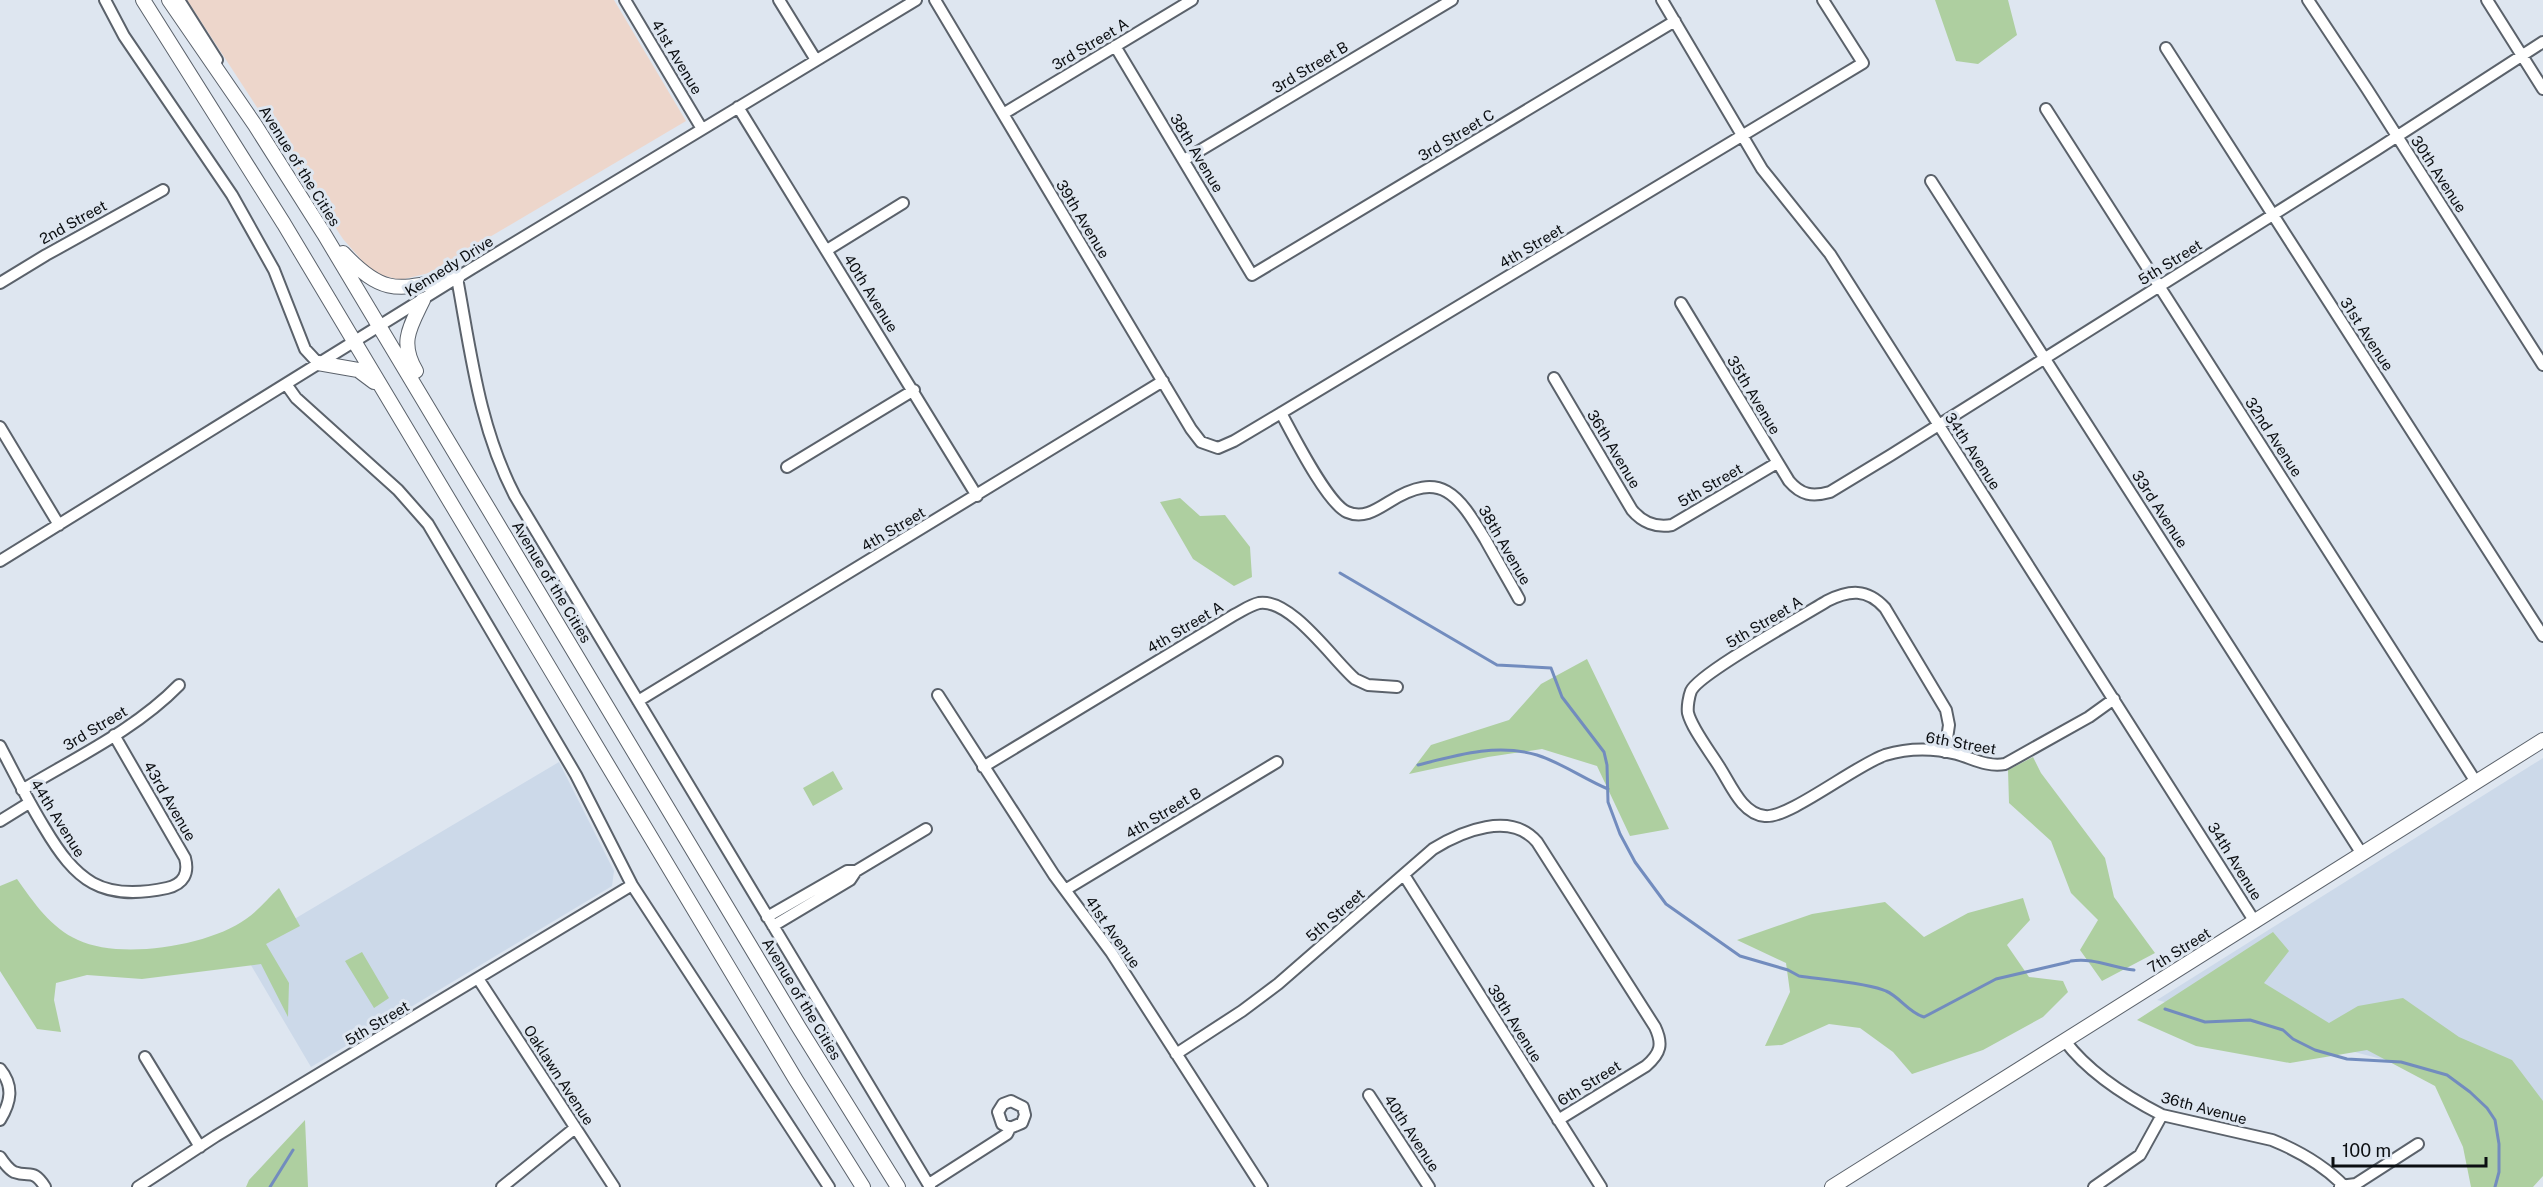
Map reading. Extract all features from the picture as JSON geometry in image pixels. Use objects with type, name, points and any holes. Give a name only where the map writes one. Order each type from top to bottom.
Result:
[{"type":"main road","points":[[143,0],[239,151],[790,1070],[863,1187]]},
{"type":"main road","name":"Avenue of the Cities","points":[[169,0],[314,217],[798,1026],[898,1187]]},
{"type":"main road","points":[[314,217],[342,253],[369,278],[394,287],[457,278]]},
{"type":"main road","points":[[423,300],[406,342],[408,355],[475,472],[512,546]]},
{"type":"main road","points":[[318,363],[358,370],[384,391]]},
{"type":"main road","name":"7th Street","points":[[1832,1187],[2543,740]]},
{"type":"street","points":[[105,0],[124,36],[232,195],[274,270],[304,349],[318,363]]},
{"type":"street","points":[[179,0],[203,35],[243,108]]},
{"type":"street","name":"41st Avenue","points":[[625,0],[702,129]]},
{"type":"street","points":[[779,0],[816,60]]},
{"type":"street","name":"Kennedy Drive","points":[[0,561],[380,325],[916,0]]},
{"type":"street","name":"39th Avenue","points":[[936,0],[1196,437],[1211,447]]},
{"type":"street","name":"3rd Street A","points":[[1003,114],[1192,0]]},
{"type":"street","name":"3rd Street B","points":[[1184,160],[1452,0]]},
{"type":"street","name":"34th Avenue","points":[[1662,0],[1777,190],[1830,254],[2255,922]]},
{"type":"street","name":"4th Street","points":[[1211,447],[1224,446],[1281,413],[1863,63],[1823,0]]},
{"type":"street","name":"30th Avenue","points":[[2308,0],[2543,365]]},
{"type":"street","points":[[2487,0],[2543,89]]},
{"type":"street","name":"3rd Street C","points":[[1252,275],[1676,21]]},
{"type":"street","name":"5th Street","points":[[1808,495],[1830,492],[2543,42]]},
{"type":"street","name":"38th Avenue","points":[[1115,46],[1252,275]]},
{"type":"street","name":"31st Avenue","points":[[2166,48],[2543,636]]},
{"type":"street","name":"40th Avenue","points":[[738,107],[914,390],[977,496]]},
{"type":"street","name":"32nd Avenue","points":[[2046,109],[2476,782]]},
{"type":"street","name":"33rd Avenue","points":[[1930,182],[2362,854]]},
{"type":"street","name":"2nd Street","points":[[0,283],[163,190]]},
{"type":"street","points":[[827,250],[903,203]]},
{"type":"street","name":"Avenue of the Cities","points":[[457,278],[479,400],[497,458],[514,496],[929,1185]]},
{"type":"street","name":"35th Avenue","points":[[1681,303],[1777,463],[1794,486],[1808,495]]},
{"type":"street","name":"36th Avenue","points":[[1554,378],[1632,510],[1638,517],[1657,526]]},
{"type":"street","name":"4th Street","points":[[638,701],[1163,381]]},
{"type":"street","points":[[286,384],[296,398],[398,490],[428,524],[576,775],[632,885],[829,1187]]},
{"type":"street","points":[[787,467],[914,390]]},
{"type":"street","name":"38th Avenue","points":[[1281,413],[1330,497],[1347,512],[1368,513],[1414,488],[1430,487],[1454,496],[1467,510],[1519,599]]},
{"type":"street","points":[[0,427],[59,525]]},
{"type":"street","name":"5th Street","points":[[1657,526],[1672,525],[1777,463]]},
{"type":"street","name":"5th Street A","points":[[1765,816],[1752,812],[1739,799],[1697,730],[1688,714],[1691,691],[1709,673],[1827,601],[1846,592],[1859,592],[1873,597],[1885,608],[1946,710],[1949,725],[1945,752]]},
{"type":"street","name":"4th Street A","points":[[983,767],[1234,615],[1259,603],[1278,606],[1293,616],[1355,679],[1368,685],[1397,687]]},
{"type":"street","name":"3rd Street","points":[[22,790],[148,713],[179,685]]},
{"type":"street","name":"41st Avenue","points":[[938,695],[1065,890],[1111,952],[1262,1187]]},
{"type":"street","name":"6th Street","points":[[1765,816],[1788,810],[1876,759],[1904,751],[1945,752],[1992,766],[2005,764],[2089,717],[2114,699]]},
{"type":"street","name":"43rd Avenue","points":[[114,735],[185,858],[187,871],[179,883]]},
{"type":"street","name":"44th Avenue","points":[[0,746],[29,803],[69,866],[88,881],[116,891],[131,892],[163,889],[179,883]]},
{"type":"street","name":"4th Street B","points":[[1065,890],[1277,762]]},
{"type":"street","points":[[0,821],[29,803]]},
{"type":"street","name":"5th Street","points":[[1176,1054],[1242,1011],[1278,984],[1433,849],[1460,834],[1492,827],[1523,829],[1537,842],[1655,1027],[1660,1048]]},
{"type":"street","points":[[770,922],[850,880],[856,871],[926,829]]},
{"type":"street","name":"39th Avenue","points":[[1404,875],[1601,1187]]},
{"type":"street","name":"5th Street","points":[[138,1187],[632,885]]},
{"type":"street","name":"Oaklawn Avenue","points":[[478,980],[614,1187]]},
{"type":"street","name":"36th Avenue","points":[[2065,1041],[2077,1058],[2126,1095],[2162,1115],[2272,1140],[2315,1162],[2342,1186]]},
{"type":"street","name":"6th Street","points":[[1558,1120],[1646,1066],[1654,1059],[1660,1048]]},
{"type":"street","points":[[145,1057],[200,1147]]},
{"type":"street","points":[[0,1069],[8,1080],[10,1095],[9,1104],[0,1120]]},
{"type":"street","name":"40th Avenue","points":[[1369,1095],[1429,1187]]},
{"type":"street","points":[[2094,1187],[2140,1155],[2162,1115]]},
{"type":"street","points":[[502,1187],[575,1128]]},
{"type":"street","points":[[929,1185],[1007,1134],[1010,1128]]},
{"type":"street","points":[[2342,1186],[2356,1184],[2418,1144]]},
{"type":"street","points":[[0,1157],[7,1167],[15,1172],[30,1173],[45,1187]]},
{"type":"shaded area","points":[[187,0],[614,0],[686,121],[429,273],[400,280],[373,273],[343,239]]},
{"type":"shaded area","points":[[2543,758],[2543,1146],[2499,1090],[2157,1000]]},
{"type":"shaded area","points":[[559,762],[614,871],[612,886],[311,1067],[242,950]]},
{"type":"green space","points":[[1935,0],[2008,0],[2017,35],[1978,64],[1956,61]]},
{"type":"green space","points":[[1180,498],[1200,516],[1225,515],[1250,547],[1252,577],[1234,586],[1193,559],[1160,502]]},
{"type":"green space","points":[[1587,659],[1669,829],[1630,836],[1597,766],[1542,749],[1488,757],[1409,774],[1431,745],[1509,720],[1541,684]]},
{"type":"green space","points":[[2033,757],[2041,773],[2105,858],[2114,897],[2155,953],[2102,981],[2080,950],[2098,920],[2071,893],[2051,841],[2009,803],[2008,770]]},
{"type":"green space","points":[[833,771],[843,789],[813,806],[803,788]]},
{"type":"green space","points":[[17,879],[37,906],[59,929],[78,940],[117,949],[164,947],[210,936],[246,919],[279,888],[300,926],[266,944],[289,983],[288,1017],[261,964],[142,979],[87,975],[56,983],[54,1000],[61,1032],[37,1029],[0,971],[0,886]]},
{"type":"green space","points":[[2023,898],[2030,920],[2007,945],[2029,977],[2063,981],[2068,992],[2043,1017],[1983,1050],[1912,1074],[1893,1052],[1860,1028],[1829,1024],[1782,1045],[1765,1046],[1790,992],[1786,963],[1737,940],[1812,914],[1885,902],[1924,937],[1968,913]]},
{"type":"green space","points":[[2273,932],[2289,951],[2264,983],[2329,1023],[2358,1006],[2403,998],[2459,1037],[2512,1060],[2543,1101],[2543,1176],[2533,1187],[2471,1187],[2463,1147],[2435,1086],[2367,1050],[2290,1063],[2196,1046],[2137,1020]]},
{"type":"green space","points":[[362,952],[389,998],[374,1008],[345,961]]},
{"type":"green space","points":[[305,1120],[308,1187],[246,1187],[249,1180]]},
{"type":"waterway","points":[[1340,573],[1497,665],[1551,668],[1562,697],[1604,752],[1607,765],[1608,802],[1620,834],[1635,862],[1666,904],[1740,956],[1788,970],[1799,976],[1878,988],[1891,994],[1924,1017],[1996,979],[2069,962]]},
{"type":"waterway","points":[[1418,765],[1477,752],[1507,750],[1546,758],[1608,789]]},
{"type":"waterway","points":[[2071,961],[2095,962],[2134,970]]},
{"type":"waterway","points":[[2165,1009],[2205,1022],[2250,1020],[2283,1030],[2293,1039],[2315,1050],[2347,1059],[2401,1062],[2447,1075],[2470,1092],[2487,1108],[2495,1120],[2499,1144],[2499,1172],[2495,1187]]},
{"type":"waterway","points":[[270,1187],[293,1150]]}]
